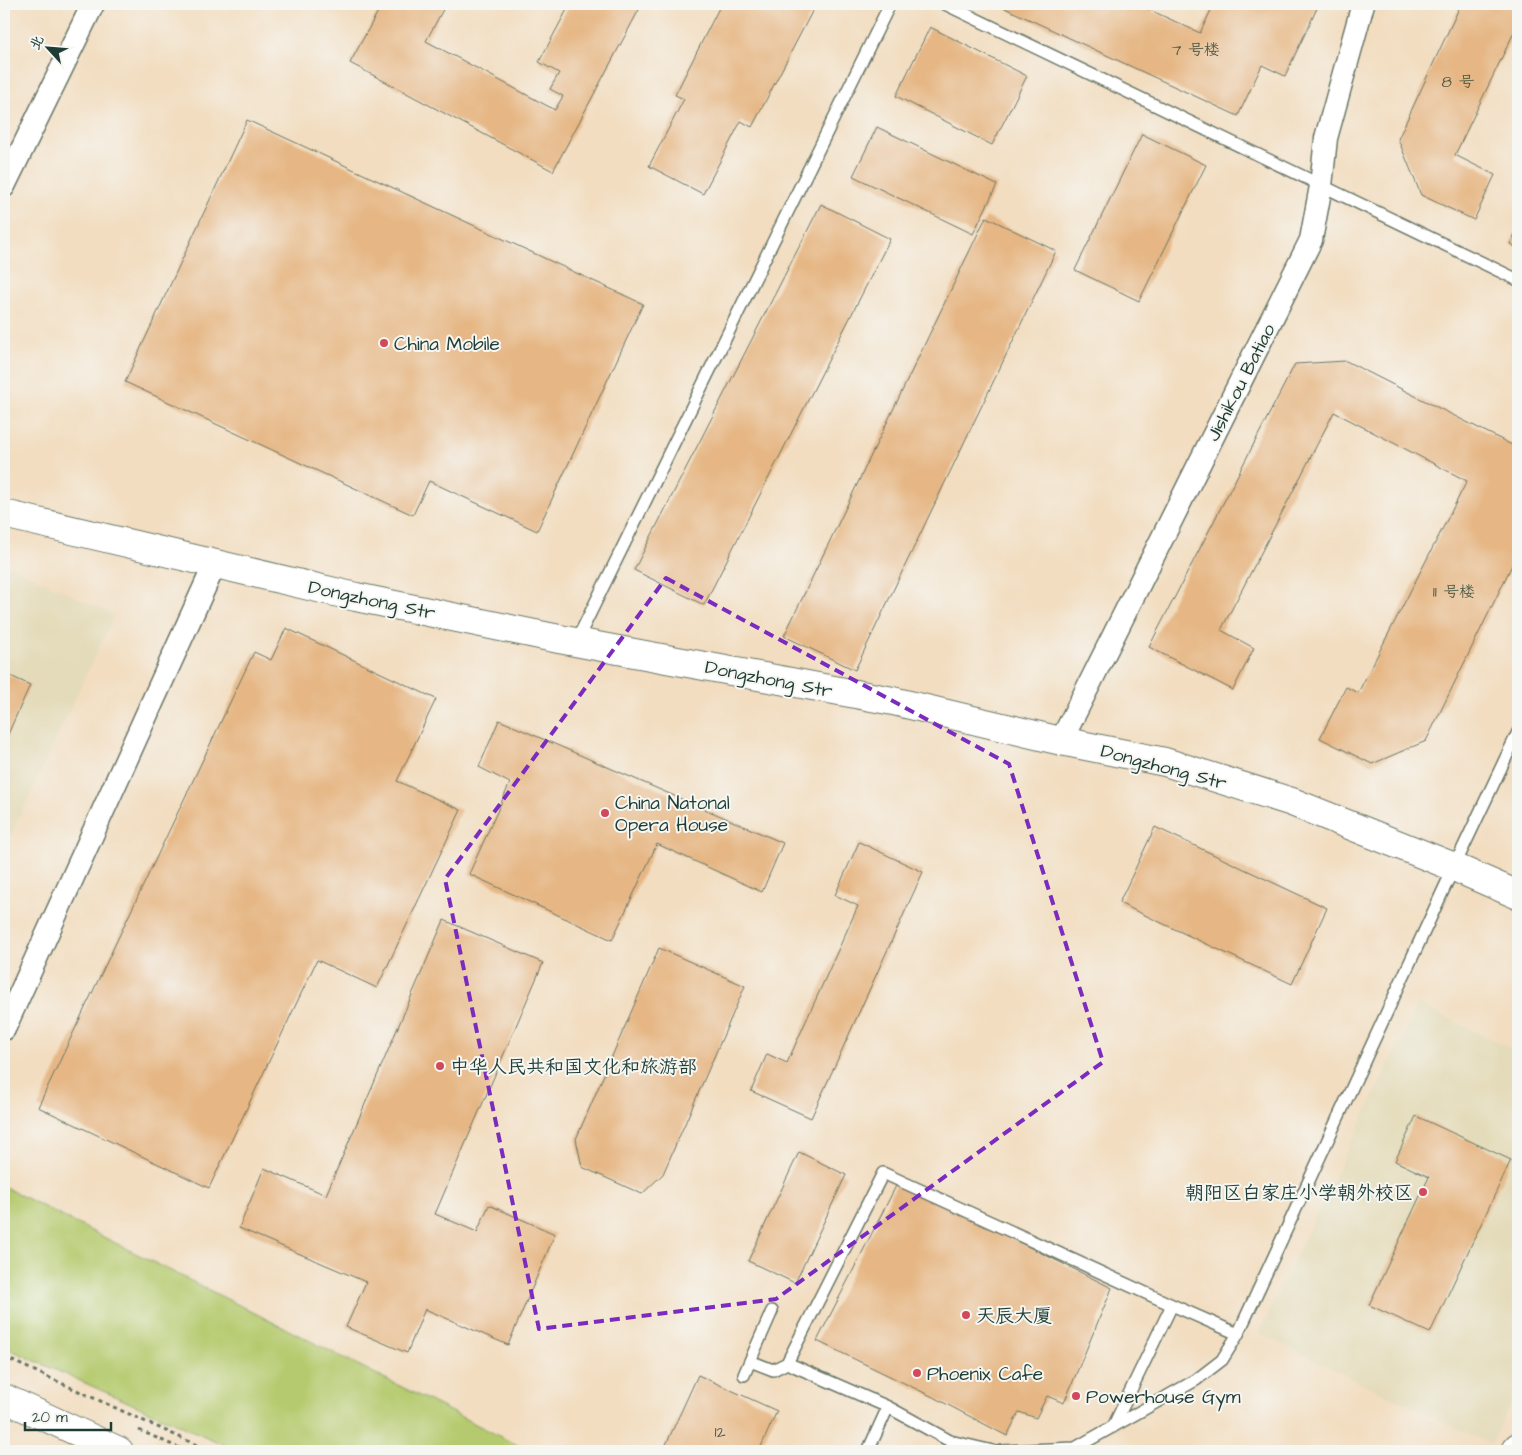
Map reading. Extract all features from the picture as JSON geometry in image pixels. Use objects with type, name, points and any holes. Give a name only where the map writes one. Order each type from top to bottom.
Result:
[{"type":"street","points":[[4,186],[93,4]]},
{"type":"street","name":"Jishikou Batiao","points":[[1061,741],[1311,240],[1321,186],[1326,138],[1363,4]]},
{"type":"street","name":"Dongzhong Str","points":[[4,514],[356,597],[576,642],[893,701],[1061,741],[1165,762],[1292,802],[1454,867],[1518,895]]},
{"type":"street","points":[[4,1029],[215,564]]},
{"type":"street","points":[[4,1398],[119,1451]]},
{"type":"street","points":[[1516,1451],[1518,1447]]},
{"type":"lane","points":[[576,642],[890,4]]},
{"type":"lane","points":[[945,4],[1518,280]]},
{"type":"lane","points":[[1002,1451],[1076,1448],[1196,1380],[1222,1360],[1238,1334],[1518,732]]},
{"type":"lane","points":[[750,1361],[774,1370],[787,1363],[884,1173],[1238,1334]]},
{"type":"lane","points":[[1113,1427],[1172,1305]]},
{"type":"lane","points":[[744,1375],[772,1311]]},
{"type":"lane","points":[[787,1363],[888,1407],[950,1441],[994,1451]]},
{"type":"lane","points":[[868,1451],[888,1407]]},
{"type":"path","points":[[4,1357],[210,1451]]},
{"type":"highlighted area","points":[[666,578],[1009,764],[1103,1062],[776,1299],[539,1329],[445,879]]},
{"type":"shaded area","points":[[4,563],[114,615],[4,850]]},
{"type":"shaded area","name":"朝阳区白家庄小学朝外校区","points":[[1418,1004],[1518,1052],[1518,1388],[1491,1445],[1259,1333]]},
{"type":"green space","points":[[4,1187],[529,1451],[238,1451],[4,1347]]},
{"type":"building","points":[[316,4],[332,4],[329,10]]},
{"type":"building","points":[[382,4],[446,4],[426,41],[555,110],[563,96],[550,89],[559,73],[539,62],[570,4],[642,4],[553,171],[350,63]]},
{"type":"building","points":[[721,4],[816,4],[752,127],[741,121],[703,194],[649,166],[684,99],[675,95]]},
{"type":"building","points":[[996,4],[1137,4],[1200,33],[1214,4],[1319,4],[1285,76],[1262,65],[1238,116]]},
{"type":"building","points":[[1461,4],[1518,4],[1518,24],[1455,155],[1495,175],[1474,220],[1421,195],[1398,139]]},
{"type":"building","points":[[930,27],[1027,76],[992,145],[896,96]]},
{"type":"building","name":"China Mobile","points":[[247,120],[643,304],[537,531],[429,481],[413,515],[125,382]]},
{"type":"building","points":[[877,127],[997,185],[973,234],[853,176]]},
{"type":"building","points":[[1142,134],[1206,165],[1139,301],[1075,270]]},
{"type":"building","points":[[821,204],[890,239],[704,605],[634,570]]},
{"type":"building","points":[[986,217],[1056,251],[855,670],[784,636]]},
{"type":"building","points":[[1518,228],[1518,248],[1510,244]]},
{"type":"building","points":[[1346,361],[1518,448],[1518,553],[1426,741],[1372,764],[1320,738],[1346,687],[1358,693],[1467,481],[1334,412],[1221,630],[1254,648],[1233,690],[1149,647],[1295,364]]},
{"type":"building","points":[[4,626],[10,629],[4,642]]},
{"type":"building","points":[[286,628],[436,699],[397,781],[461,810],[377,988],[317,960],[209,1188],[38,1107],[254,652],[271,660]]},
{"type":"building","points":[[4,673],[30,685],[4,743]]},
{"type":"building","name":"China Natonal Opera House","points":[[499,720],[783,843],[762,892],[657,844],[612,940],[469,874],[510,783],[479,767]]},
{"type":"building","points":[[1155,827],[1327,908],[1292,984],[1119,903]]},
{"type":"building","points":[[859,842],[923,872],[811,1118],[751,1091],[767,1054],[787,1063],[858,906],[835,895]]},
{"type":"building","name":"中华人民共和国文化和旅游部","points":[[444,920],[543,963],[435,1214],[477,1232],[489,1205],[555,1234],[508,1345],[425,1309],[407,1353],[346,1327],[366,1282],[239,1228],[264,1168],[326,1195]]},
{"type":"building","points":[[659,948],[745,986],[663,1174],[642,1194],[582,1167],[576,1139]]},
{"type":"building","points":[[1416,1116],[1511,1160],[1430,1333],[1369,1305],[1429,1177],[1395,1161]]},
{"type":"building","points":[[799,1152],[846,1175],[795,1283],[748,1261]]},
{"type":"building","name":"天辰大厦","points":[[898,1182],[1112,1288],[1064,1403],[1047,1396],[1036,1418],[1019,1412],[1007,1436],[933,1397],[817,1341]]},
{"type":"building","points":[[698,1375],[777,1411],[759,1451],[663,1451]]},
{"type":"place","name":"China Mobile","points":[[384,343]]},
{"type":"place","name":"China Natonal Opera House","points":[[605,813]]},
{"type":"place","name":"中华人民共和国文化和旅游部","points":[[440,1066]]},
{"type":"place","name":"朝阳区白家庄小学朝外校区","points":[[1423,1192]]},
{"type":"place","name":"天辰大厦","points":[[966,1315]]},
{"type":"place","name":"Phoenix Cafe","points":[[917,1373]]},
{"type":"place","name":"Powerhouse Gym","points":[[1076,1396]]}]
